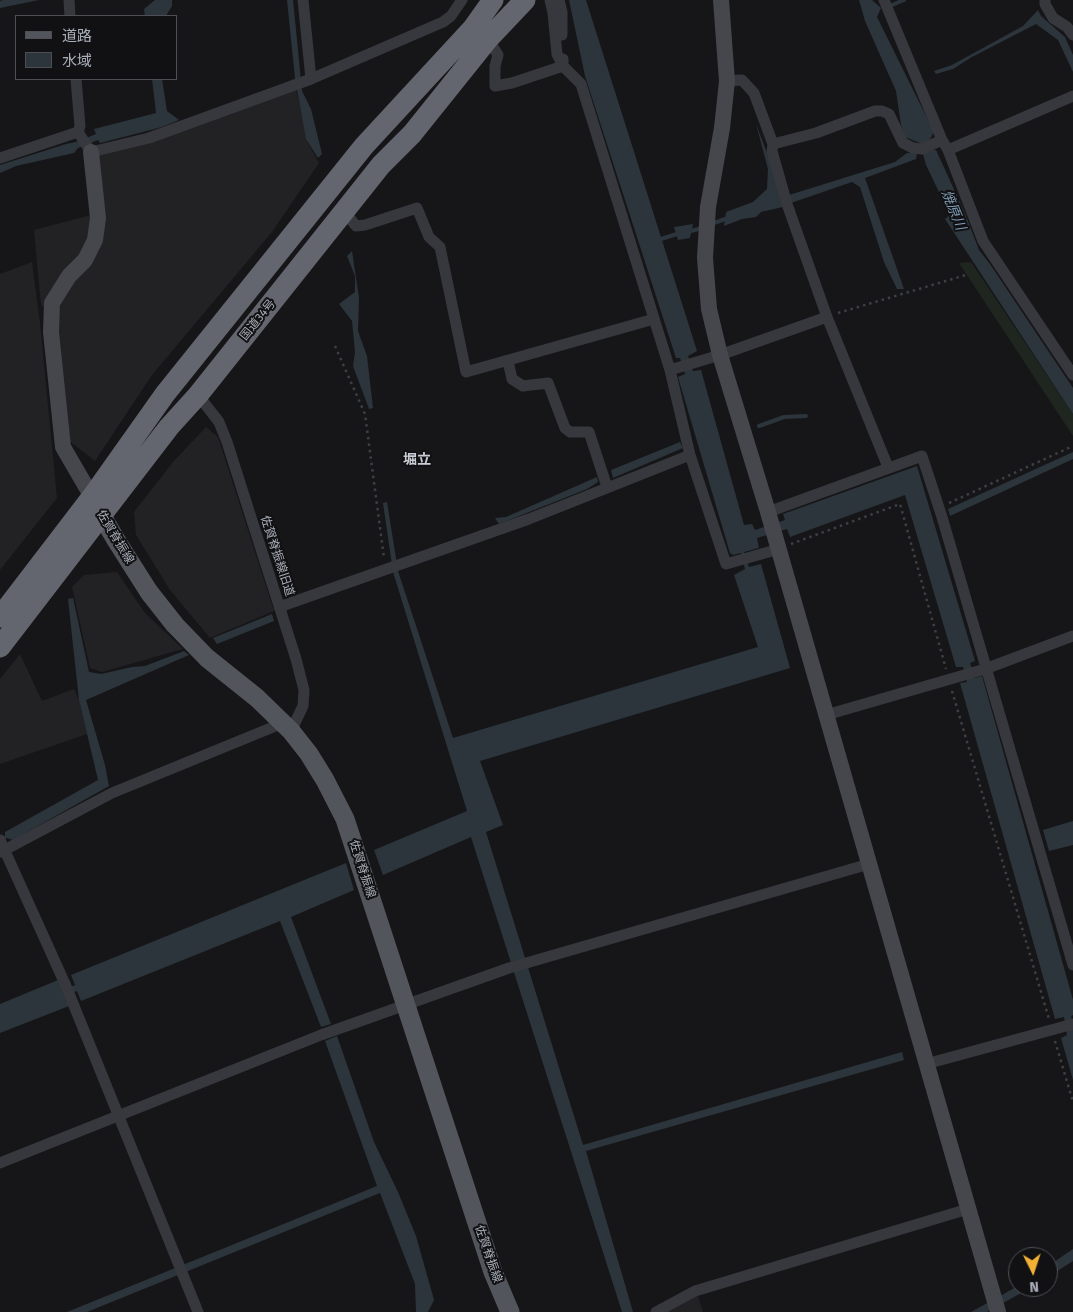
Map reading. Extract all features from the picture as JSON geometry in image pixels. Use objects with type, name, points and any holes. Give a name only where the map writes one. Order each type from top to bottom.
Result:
[{"type":"highway","name":"国道34号","points":[[0,647],[169,427],[198,395],[381,165],[412,134],[481,33],[494,0]]},
{"type":"highway","name":"国道34号","points":[[0,617],[92,497],[165,394],[364,146],[481,33],[525,0]]},
{"type":"main road","name":"佐賀脊振線","points":[[92,497],[150,592],[175,625],[207,658],[257,698],[287,727],[309,754],[325,780],[345,819],[493,1272],[510,1312]]},
{"type":"street","points":[[69,0],[70,15]]},
{"type":"street","points":[[303,0],[308,80]]},
{"type":"street","points":[[0,158],[85,142],[149,138],[308,80],[442,22],[451,16],[462,0]]},
{"type":"street","points":[[550,0],[557,54],[563,66],[581,84],[670,370],[690,455],[726,564],[779,548]]},
{"type":"street","points":[[559,0],[562,12],[563,66]]},
{"type":"street","points":[[721,0],[728,81],[707,226],[705,258],[709,309],[720,355],[779,548],[998,1312]]},
{"type":"street","points":[[884,0],[936,146],[983,241],[1073,375]]},
{"type":"street","points":[[1045,0],[1045,4],[1053,18],[1067,27],[1073,36]]},
{"type":"street","points":[[481,33],[498,55],[495,66],[495,86],[512,83],[563,66]]},
{"type":"street","points":[[76,80],[80,126],[85,142],[98,218],[95,240],[85,260],[69,276],[52,303],[51,332],[63,448],[92,497]]},
{"type":"street","points":[[728,81],[742,80],[754,93],[773,144],[772,151],[786,200],[827,317],[888,467]]},
{"type":"street","points":[[773,144],[816,133],[875,111],[882,111],[889,114],[903,143],[913,148],[936,146],[1073,96]]},
{"type":"street","points":[[344,211],[356,226],[366,225],[417,208],[428,237],[440,248],[466,372],[654,319]]},
{"type":"street","points":[[670,370],[720,355],[827,317]]},
{"type":"street","points":[[508,361],[512,378],[523,386],[548,383],[565,428],[570,432],[589,432],[607,487]]},
{"type":"street","name":"佐賀脊振線旧道","points":[[198,395],[219,422],[227,442],[296,659],[304,690],[303,706],[287,727]]},
{"type":"street","points":[[279,607],[529,519],[690,455]]},
{"type":"street","points":[[768,512],[922,456],[1073,965]]},
{"type":"street","points":[[826,715],[985,669],[1073,636]]},
{"type":"street","points":[[198,1312],[68,991],[2,846],[112,792],[287,727]]},
{"type":"street","points":[[0,1163],[335,1029],[509,968],[869,864]]},
{"type":"street","points":[[926,1064],[1073,1024]]},
{"type":"street","points":[[656,1312],[695,1291],[968,1209]]},
{"type":"path","points":[[827,317],[966,275]]},
{"type":"path","points":[[335,346],[365,414],[386,569]]},
{"type":"path","points":[[938,507],[1073,446]]},
{"type":"path","points":[[779,548],[900,504],[949,679],[1073,1102]]},
{"type":"shaded area","points":[[296,88],[308,143],[319,163],[272,232],[152,375],[95,461],[68,440],[56,316],[41,305],[34,230],[91,215],[99,154]]},
{"type":"shaded area","points":[[32,262],[40,323],[57,498],[0,570],[0,274]]},
{"type":"shaded area","points":[[971,262],[1073,414],[1073,436],[959,263]]},
{"type":"shaded area","points":[[206,427],[218,437],[274,611],[210,638],[170,590],[136,535],[134,512],[173,462]]},
{"type":"shaded area","points":[[117,572],[145,613],[183,649],[102,672],[90,668],[72,587],[84,575]]},
{"type":"shaded area","points":[[20,654],[42,701],[74,689],[79,700],[87,734],[0,764],[0,679]]},
{"type":"shaded area","points":[[697,1293],[703,1312],[666,1312]]},
{"type":"water","points":[[39,0],[0,8],[0,1]]},
{"type":"water","points":[[155,0],[172,0],[172,6],[167,15],[145,15],[144,9]]},
{"type":"water","points":[[287,0],[293,0],[302,91],[311,109],[322,154],[318,158],[306,139],[295,78]]},
{"type":"water","points":[[569,0],[586,0],[697,351],[688,356],[693,371],[701,370],[744,525],[752,524],[755,530],[785,520],[783,514],[917,466],[975,661],[970,663],[975,678],[982,676],[1073,1000],[1073,1015],[1071,1016],[1073,1024],[1073,1080],[1061,1038],[1067,1035],[1064,1017],[1055,1019],[960,683],[967,682],[963,667],[956,667],[905,495],[790,537],[787,529],[757,538],[759,548],[744,552],[749,567],[761,564],[790,668],[480,761],[503,825],[486,832],[583,1145],[902,1052],[904,1060],[586,1151],[633,1312],[622,1312],[471,837],[383,875],[374,850],[467,811],[393,572],[383,503],[387,502],[398,571],[453,738],[758,647],[734,575],[745,569],[741,553],[733,555],[730,553],[678,377],[685,374],[680,358],[676,358],[585,76]]},
{"type":"water","name":"焼原川","points":[[859,0],[872,0],[881,8],[877,17],[934,132],[929,141],[932,150],[936,150],[964,211],[979,250],[1073,388],[1073,414],[945,219],[950,215],[926,165],[923,154],[925,152],[920,143],[905,137],[901,125],[896,91],[865,21]]},
{"type":"water","points":[[1038,10],[1041,16],[1065,37],[1073,55],[1073,72],[1058,40],[1036,24],[953,69],[936,74],[934,71],[952,65],[1023,26]]},
{"type":"water","points":[[152,80],[162,80],[167,111],[179,120],[162,127],[100,143],[98,140],[78,148],[74,153],[16,166],[0,173],[0,165],[76,142],[96,134],[94,129],[156,113]]},
{"type":"water","points":[[756,124],[770,161],[783,207],[761,212],[756,217],[742,219],[724,226],[726,212],[753,202],[767,189],[768,169]]},
{"type":"water","points":[[907,153],[917,153],[916,159],[865,178],[904,289],[897,289],[884,262],[860,187],[852,182],[791,203],[789,195],[895,162]]},
{"type":"water","points":[[693,224],[690,238],[678,240],[674,227]]},
{"type":"water","points":[[352,251],[359,298],[358,331],[367,356],[373,408],[369,409],[353,366],[355,352],[352,321],[339,304],[355,292],[355,276],[347,256]]},
{"type":"water","points":[[680,442],[683,448],[613,478],[611,470]]},
{"type":"water","points":[[1073,452],[1073,459],[950,516],[948,509]]},
{"type":"water","points":[[597,477],[598,482],[587,489],[499,524],[495,518],[506,517]]},
{"type":"water","points":[[73,598],[89,672],[101,674],[145,666],[184,651],[189,655],[86,700],[105,765],[109,786],[13,840],[7,838],[0,841],[0,837],[5,836],[5,832],[98,780],[79,700],[68,599]]},
{"type":"water","points":[[272,614],[274,621],[217,644],[213,638]]},
{"type":"water","points":[[1073,821],[1073,845],[1049,851],[1043,830]]},
{"type":"water","points":[[346,863],[354,890],[291,917],[331,1024],[321,1027],[280,921],[81,1001],[77,991],[65,996],[69,1006],[0,1033],[0,1004],[58,980],[62,990],[75,985],[71,975]]},
{"type":"water","points":[[337,1036],[374,1142],[398,1192],[416,1236],[434,1300],[428,1312],[416,1312],[415,1284],[380,1193],[87,1312],[67,1312],[377,1186],[325,1041]]},
{"type":"water","points":[[1073,1249],[1073,1261],[1058,1271],[1058,1259]]},
{"type":"water","points":[[1008,1292],[1008,1297],[1014,1297],[987,1312],[971,1312]]},
{"type":"waterway","points":[[892,5],[904,0]]},
{"type":"waterway","points":[[711,224],[728,218]]},
{"type":"waterway","points":[[687,232],[702,228]]},
{"type":"waterway","points":[[658,240],[680,233]]},
{"type":"waterway","points":[[759,426],[784,417],[806,416]]},
{"type":"district","name":"堀立","points":[[417,460]]}]
